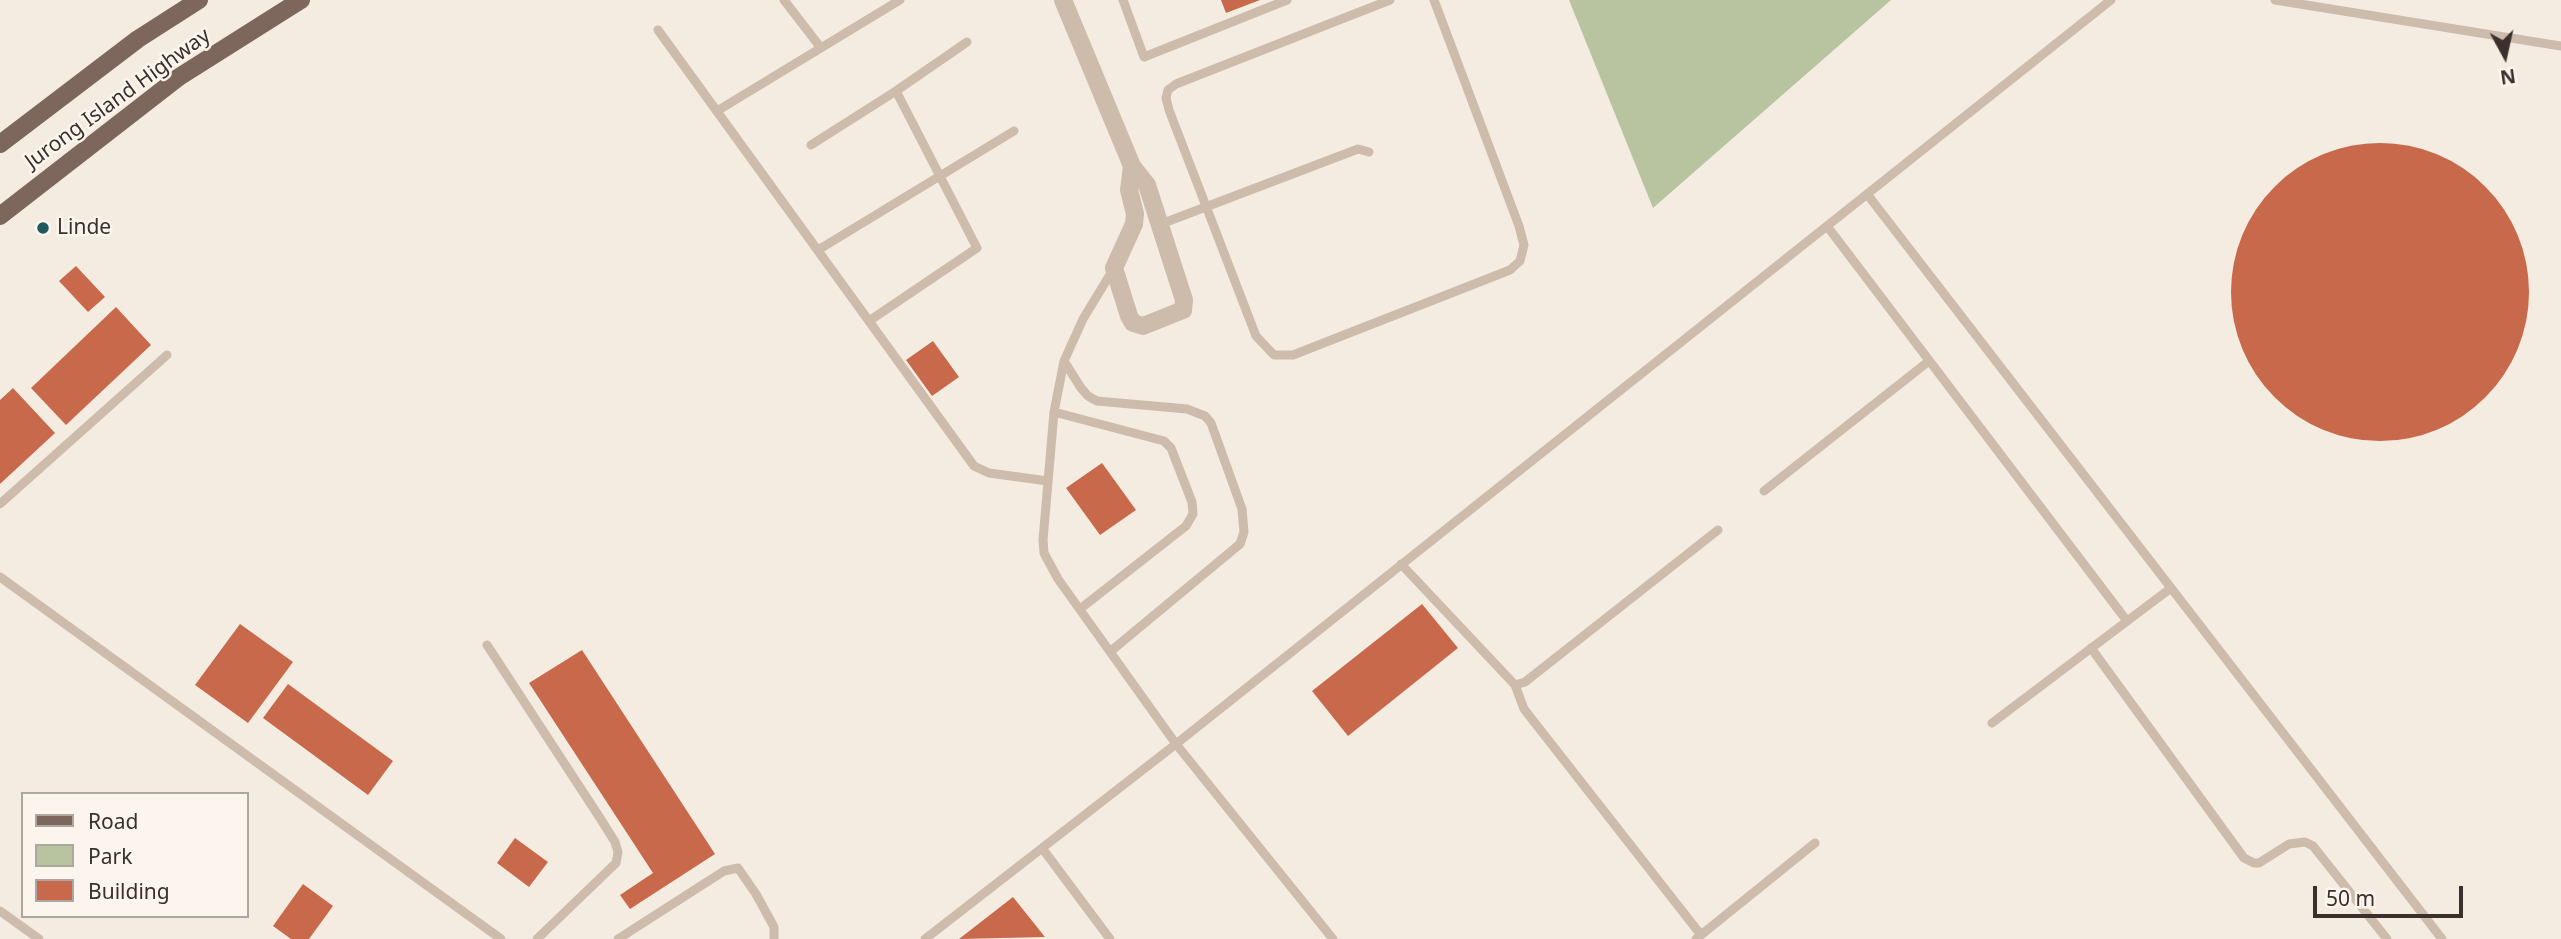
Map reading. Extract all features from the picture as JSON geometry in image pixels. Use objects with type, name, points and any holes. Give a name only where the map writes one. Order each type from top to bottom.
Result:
[{"type":"main road","name":"Jurong Island Highway","points":[[0,144],[138,39],[199,0]]},
{"type":"main road","name":"Jurong Island Highway","points":[[0,216],[179,77],[301,0]]},
{"type":"street","points":[[1063,0],[1132,166],[1147,185],[1184,300],[1183,310],[1138,326],[1129,316],[1114,268],[1134,223],[1135,214],[1129,190],[1132,166]]},
{"type":"lane","points":[[784,0],[821,48]]},
{"type":"lane","points":[[717,111],[900,0]]},
{"type":"lane","points":[[1123,0],[1144,57],[1287,0]]},
{"type":"lane","points":[[1390,0],[1177,84],[1168,90],[1166,98],[1169,110],[1256,336],[1274,355],[1293,355],[1510,270],[1520,261],[1524,245],[1520,226],[1434,0]]},
{"type":"lane","points":[[925,939],[1176,744],[2111,0]]},
{"type":"lane","points":[[2275,0],[2561,46]]},
{"type":"lane","points":[[658,30],[974,466],[989,473],[1048,481]]},
{"type":"lane","points":[[811,145],[967,42]]},
{"type":"lane","points":[[869,321],[977,248],[896,91]]},
{"type":"lane","points":[[818,250],[1014,131]]},
{"type":"lane","points":[[1161,224],[1358,149],[1369,152]]},
{"type":"lane","points":[[1867,194],[2442,939]]},
{"type":"lane","points":[[1827,226],[2127,621]]},
{"type":"lane","points":[[1114,268],[1083,319],[1064,361],[1054,412],[1044,554],[1047,563],[1176,744],[1333,939]]},
{"type":"lane","points":[[0,504],[167,355]]},
{"type":"lane","points":[[1764,491],[1929,360]]},
{"type":"lane","points":[[1064,361],[1080,388],[1097,401],[1187,409],[1205,416],[1211,423],[1242,509],[1244,532],[1240,544],[1111,651]]},
{"type":"lane","points":[[1054,412],[1164,441],[1171,448],[1192,502],[1192,514],[1186,526],[1080,609]]},
{"type":"lane","points":[[1515,685],[1525,682],[1718,530]]},
{"type":"lane","points":[[1402,564],[1515,685],[1524,709],[1698,937],[1815,843]]},
{"type":"lane","points":[[0,577],[501,939]]},
{"type":"lane","points":[[1992,723],[2171,588]]},
{"type":"lane","points":[[487,645],[610,834],[618,852],[615,863],[537,939]]},
{"type":"lane","points":[[2091,648],[2244,858],[2259,863],[2289,844],[2305,842],[2313,846],[2387,939]]},
{"type":"lane","points":[[1042,848],[1110,939]]},
{"type":"lane","points":[[618,939],[724,871],[738,868],[774,927],[774,939]]},
{"type":"lane","points":[[0,911],[39,939]]},
{"type":"green space","points":[[1569,0],[1891,0],[1653,208]]},
{"type":"building","points":[[1221,0],[1260,0],[1226,13]]},
{"type":"building","points":[[2380,143],[2409,146],[2437,155],[2463,168],[2485,187],[2504,209],[2517,235],[2526,263],[2529,292],[2526,321],[2517,349],[2504,375],[2485,397],[2463,416],[2437,429],[2409,438],[2380,441],[2351,438],[2323,429],[2297,416],[2275,397],[2256,375],[2243,349],[2234,321],[2231,292],[2234,263],[2243,235],[2256,209],[2275,187],[2297,168],[2323,155],[2351,146]]},
{"type":"building","points":[[76,266],[105,297],[88,312],[59,281]]},
{"type":"building","points":[[116,307],[151,345],[66,425],[31,388]]},
{"type":"building","points":[[933,341],[959,377],[932,396],[906,360]]},
{"type":"building","points":[[13,388],[55,433],[0,484],[0,400]]},
{"type":"building","points":[[1102,463],[1136,510],[1100,535],[1066,488]]},
{"type":"building","points":[[1422,604],[1458,648],[1348,736],[1312,691]]},
{"type":"building","points":[[240,624],[293,662],[248,723],[195,685]]},
{"type":"building","points":[[582,650],[715,854],[630,909],[620,895],[653,873],[529,683]]},
{"type":"building","points":[[288,684],[393,761],[368,795],[263,718]]},
{"type":"building","points":[[515,838],[548,862],[529,887],[497,863]]},
{"type":"building","points":[[303,884],[333,906],[309,939],[291,939],[273,926]]},
{"type":"building","points":[[1013,897],[1045,937],[959,939]]},
{"type":"place","name":"Linde","points":[[43,228]]}]
